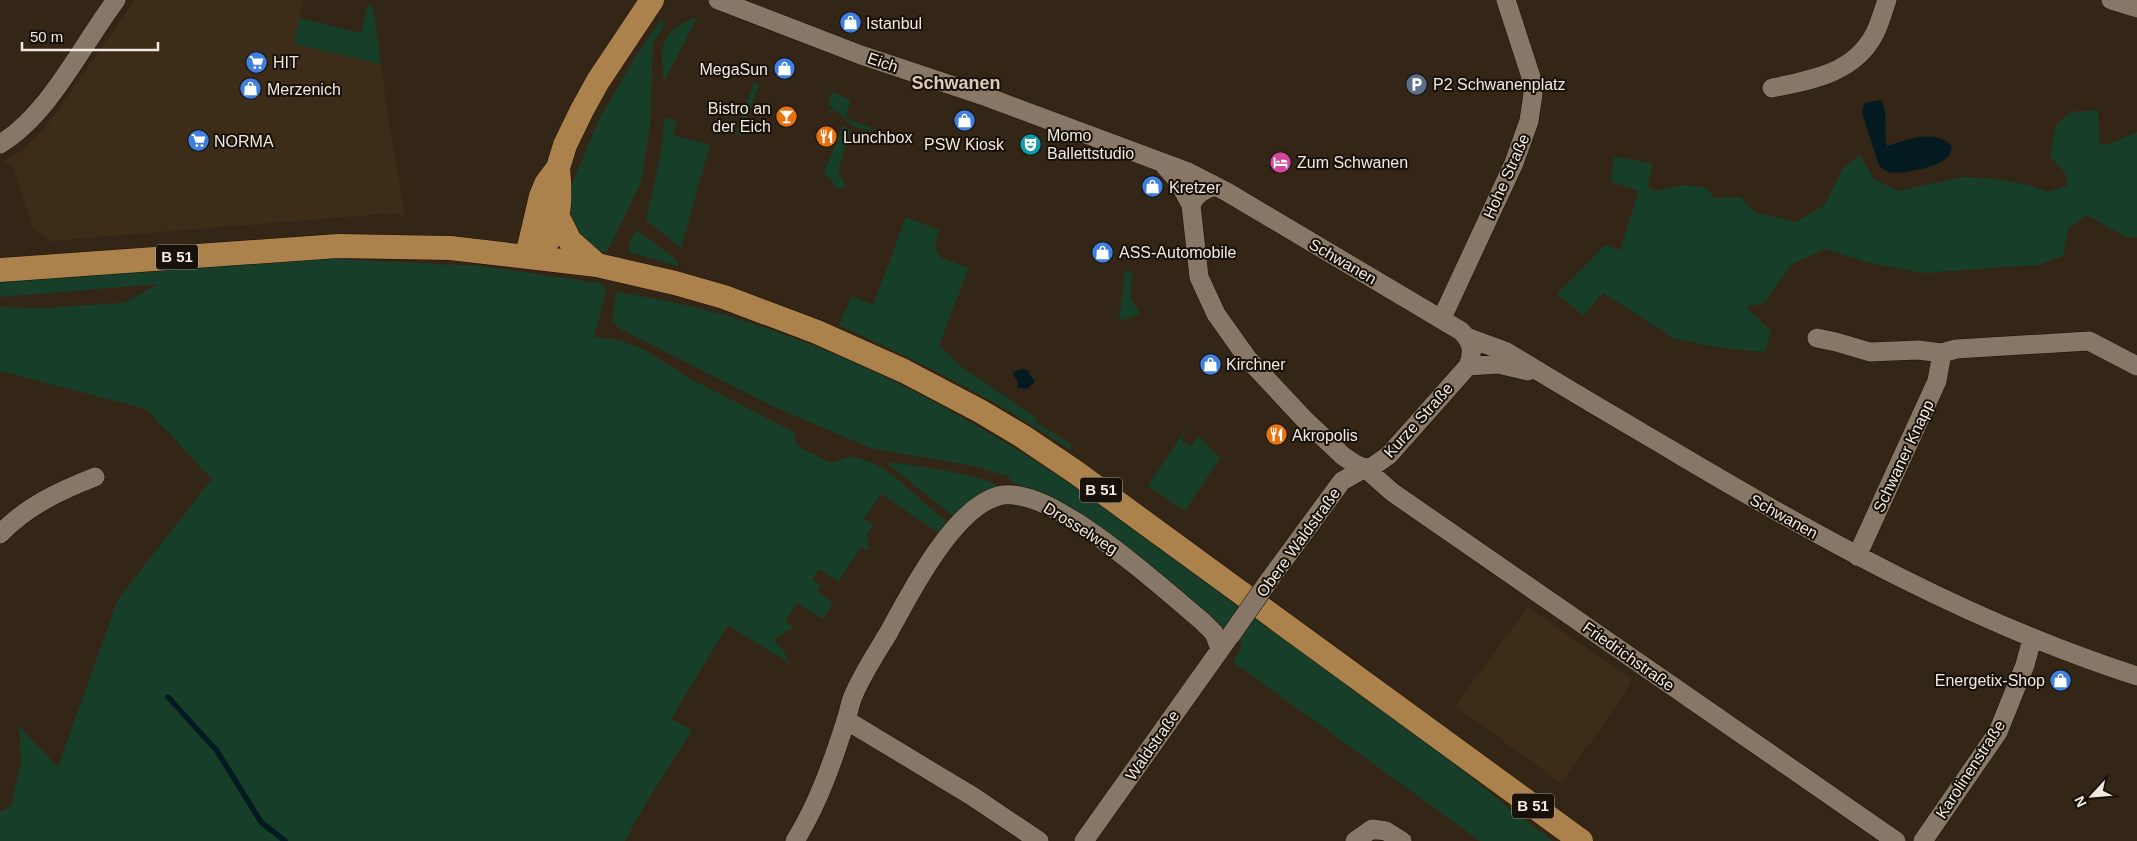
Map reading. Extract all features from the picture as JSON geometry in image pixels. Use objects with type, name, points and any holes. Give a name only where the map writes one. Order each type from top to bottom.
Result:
[{"type":"main road","points":[[534,256],[541,196],[546,184],[558,168],[565,145],[598,81],[652,0]]},
{"type":"main road","points":[[534,256],[558,217],[560,197],[558,168]]},
{"type":"main road","points":[[558,217],[570,241],[602,266]]},
{"type":"main road","name":"B 51","points":[[0,270],[338,246],[450,248],[534,256],[602,266],[724,297],[817,332],[904,370],[1022,436],[1074,471],[1581,841]]},
{"type":"street","points":[[0,144],[22,128],[45,102],[116,0]]},
{"type":"street","name":"Eich","points":[[718,0],[861,55],[987,97],[1188,172],[1215,186]]},
{"type":"street","name":"Hohe Straße","points":[[1442,318],[1514,163],[1529,121],[1533,94],[1531,77],[1506,0]]},
{"type":"street","points":[[1772,88],[1820,78],[1834,73],[1850,62],[1874,35],[1887,0]]},
{"type":"street","points":[[2111,0],[2137,8]]},
{"type":"street","name":"Eich","points":[[1161,162],[1179,182],[1190,205]]},
{"type":"street","points":[[1215,186],[1195,196],[1190,205],[1199,277],[1216,314],[1248,359],[1305,420],[1343,456],[1365,468]]},
{"type":"street","name":"Schwanen","points":[[1215,186],[1442,318],[1461,330],[1469,338],[1507,352],[1734,488],[1857,556],[1950,603],[2032,638],[2137,676]]},
{"type":"street","points":[[1468,366],[1472,357],[1469,338]]},
{"type":"street","points":[[1817,338],[1870,352],[1918,350],[1942,353],[1956,349],[2089,342],[2137,366]]},
{"type":"street","name":"Schwaner Knapp","points":[[1857,556],[1937,381],[1942,353]]},
{"type":"street","name":"Schwanen","points":[[1468,366],[1498,364],[1544,375]]},
{"type":"street","name":"Kurze Straße","points":[[1365,468],[1372,467],[1389,455],[1468,366]]},
{"type":"street","name":"Obere Waldstraße","points":[[1225,642],[1342,481],[1365,468]]},
{"type":"street","name":"Friedrichstraße","points":[[1365,468],[1392,492],[1896,841]]},
{"type":"street","points":[[0,534],[31,506],[95,477]]},
{"type":"street","name":"Drosselweg","points":[[795,841],[806,823],[854,695],[933,556],[958,526],[976,509],[997,496],[1009,494],[1025,497],[1058,510],[1109,543],[1225,642]]},
{"type":"street","name":"Karolinenstraße","points":[[1923,841],[1998,732],[2025,665],[2032,638]]},
{"type":"street","name":"Waldstraße","points":[[1084,841],[1225,642]]},
{"type":"street","points":[[846,720],[972,796],[1039,841]]},
{"type":"street","points":[[1356,841],[1372,829],[1386,831],[1402,841]]},
{"type":"shaded area","points":[[135,0],[303,0],[294,44],[381,64],[389,124],[405,215],[394,213],[49,241],[32,227],[13,166],[2,162],[23,150],[48,124]]},
{"type":"shaded area","points":[[1528,607],[1632,680],[1617,706],[1561,783],[1455,706]]},
{"type":"green space","points":[[368,4],[373,6],[381,64],[294,44],[299,18],[361,33]]},
{"type":"green space","points":[[697,17],[664,82],[662,50],[669,34],[685,22]]},
{"type":"green space","points":[[662,19],[664,26],[653,44],[650,125],[641,182],[607,252],[590,249],[581,242],[566,211],[570,189],[598,121],[637,54]]},
{"type":"green space","points":[[754,82],[759,84],[740,136],[736,134]]},
{"type":"green space","points":[[832,92],[851,100],[845,118],[876,129],[863,130],[853,126],[835,109],[826,117],[833,107],[827,105]]},
{"type":"green space","points":[[2098,110],[2099,143],[2107,145],[2137,132],[2137,237],[2128,238],[2086,215],[2069,228],[2063,256],[2039,265],[1923,273],[1874,264],[1825,249],[1792,264],[1764,303],[1746,307],[1771,331],[1765,352],[1722,348],[1675,339],[1603,293],[1583,316],[1557,294],[1605,245],[1620,250],[1639,191],[1611,182],[1614,157],[1652,163],[1648,186],[1653,191],[1686,185],[1706,188],[1715,198],[1740,197],[1755,212],[1795,222],[1825,205],[1842,169],[1860,155],[1874,179],[1898,191],[1962,177],[1995,179],[2029,185],[2048,192],[2068,185],[2065,173],[2050,156],[2056,125],[2071,112]]},
{"type":"green space","points":[[665,118],[677,121],[673,135],[710,145],[681,248],[646,220],[660,159]]},
{"type":"green space","points":[[843,125],[850,131],[838,172],[846,186],[843,189],[837,188],[824,172]]},
{"type":"green space","points":[[906,217],[939,230],[935,246],[940,257],[969,268],[939,345],[959,365],[1037,418],[1036,422],[1071,444],[1070,450],[986,398],[899,353],[839,325],[851,296],[873,305]]},
{"type":"green space","points":[[637,230],[678,261],[678,266],[629,252],[630,241]]},
{"type":"green space","points":[[313,258],[482,266],[604,284],[604,289],[607,289],[594,337],[619,340],[645,350],[689,378],[796,433],[793,438],[801,448],[831,463],[852,456],[877,465],[890,473],[947,522],[939,533],[881,494],[864,519],[873,525],[867,535],[869,550],[860,548],[839,581],[819,569],[812,580],[821,585],[817,592],[833,602],[823,619],[797,603],[785,622],[793,626],[790,630],[774,639],[784,651],[790,664],[728,625],[671,719],[692,730],[640,813],[625,841],[0,841],[0,812],[11,806],[21,763],[19,726],[58,767],[118,599],[212,479],[146,409],[0,371],[0,307],[46,308],[124,303],[158,284],[0,297],[0,280]]},
{"type":"green space","points":[[1125,271],[1133,271],[1130,296],[1140,314],[1119,321]]},
{"type":"green space","points":[[616,292],[680,304],[742,320],[803,342],[863,367],[922,395],[979,427],[1034,460],[1088,496],[1449,759],[1507,807],[1553,841],[1480,841],[1233,662],[1243,644],[1106,531],[1009,480],[1010,477],[973,466],[871,448],[776,408],[617,327],[612,321]]},
{"type":"green space","points":[[1189,424],[1181,440],[1191,447],[1198,436],[1220,458],[1185,511],[1148,486]]},
{"type":"green space","points":[[889,463],[912,465],[965,475],[992,483],[998,487],[954,517]]},
{"type":"water","points":[[1881,100],[1885,111],[1887,146],[1920,137],[1937,138],[1952,146],[1950,154],[1940,162],[1912,171],[1895,173],[1879,166],[1862,113],[1864,103]]},
{"type":"water","points":[[1021,369],[1027,370],[1035,382],[1027,389],[1018,388],[1017,380],[1013,375],[1013,372]]},
{"type":"waterway","points":[[168,697],[217,751],[261,822],[285,841]]},
{"type":"place","name":"Istanbul","points":[[850,23]]},
{"type":"place","name":"HIT","points":[[257,62]]},
{"type":"place","name":"MegaSun","points":[[784,69]]},
{"type":"place","name":"P2 Schwanenplatz","points":[[1417,84]]},
{"type":"place","name":"Merzenich","points":[[251,89]]},
{"type":"place","name":"Bistro an der Eich","points":[[787,117]]},
{"type":"place","name":"PSW Kiosk","points":[[964,120]]},
{"type":"place","name":"Lunchbox","points":[[827,137]]},
{"type":"place","name":"NORMA","points":[[198,141]]},
{"type":"place","name":"Momo Ballettstudio","points":[[1031,144]]},
{"type":"place","name":"Zum Schwanen","points":[[1281,162]]},
{"type":"place","name":"Kretzer","points":[[1153,187]]},
{"type":"place","name":"ASS-Automobile","points":[[1103,252]]},
{"type":"place","name":"Kirchner","points":[[1210,364]]},
{"type":"place","name":"Akropolis","points":[[1276,435]]},
{"type":"place","name":"Energetix-Shop","points":[[2061,680]]},
{"type":"district","name":"Schwanen","points":[[956,83]]}]
